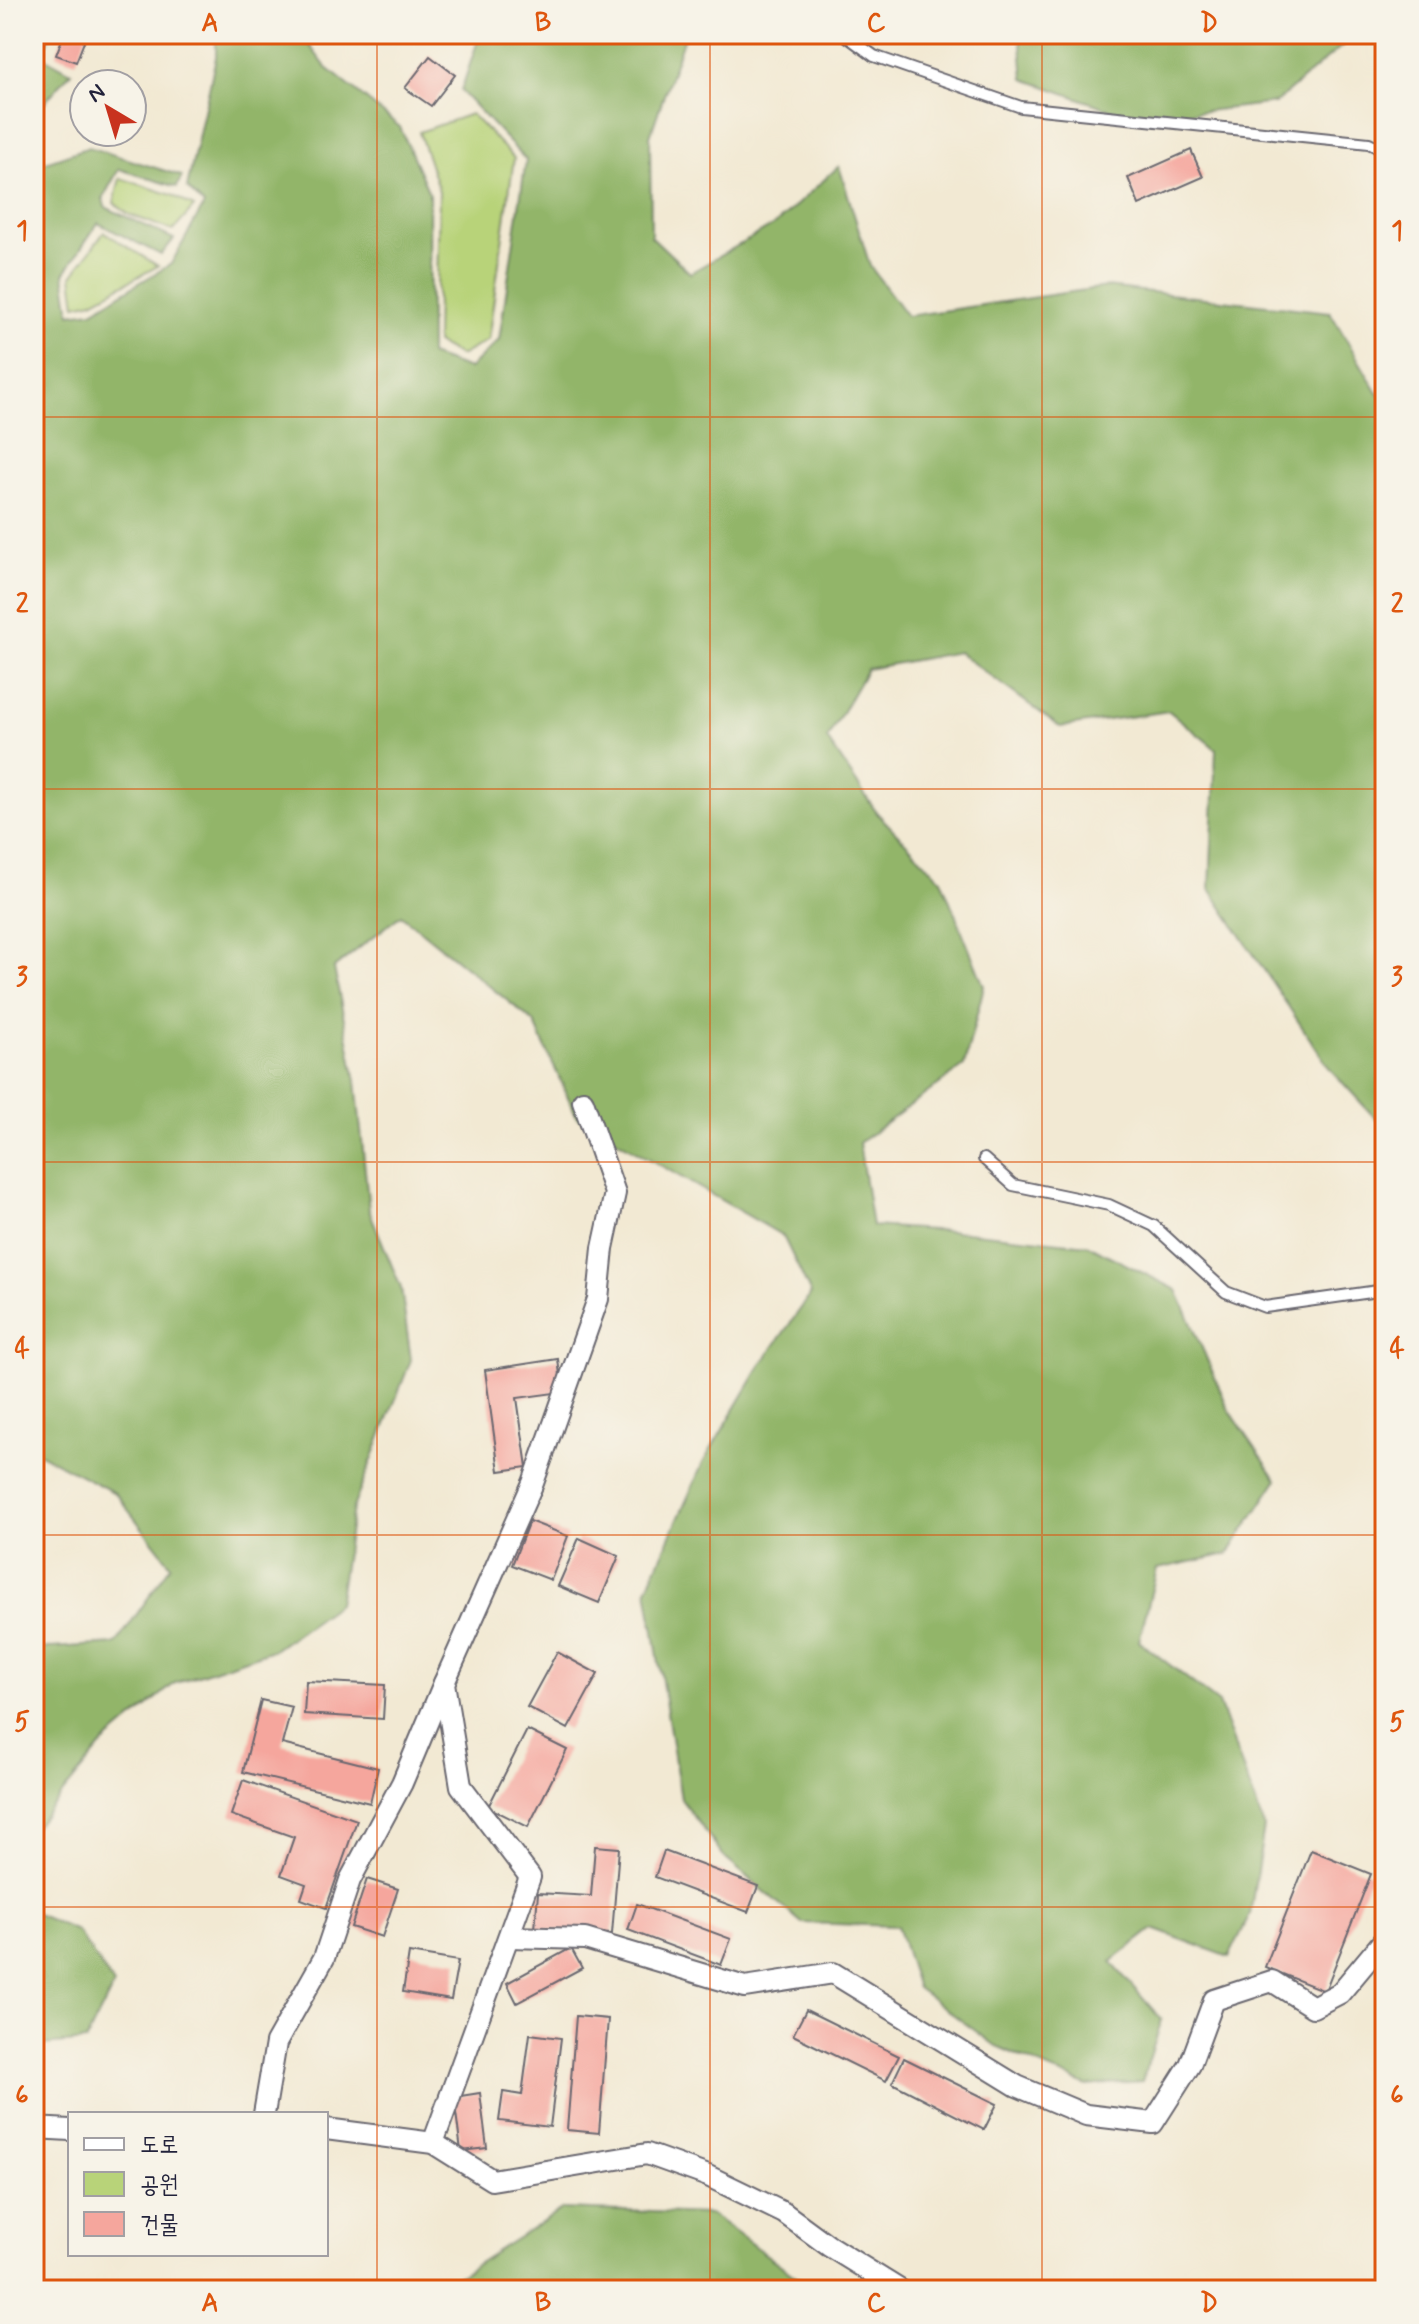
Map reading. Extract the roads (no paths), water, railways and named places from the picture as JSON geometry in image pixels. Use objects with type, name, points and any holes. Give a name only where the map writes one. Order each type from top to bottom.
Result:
[{"type":"street","points":[[264,2112],[276,2043],[324,1958],[350,1880],[402,1783],[533,1483],[598,1299],[603,1248],[615,1193],[583,1101]]},
{"type":"street","points":[[433,2143],[530,1877],[461,1786],[444,1683]]},
{"type":"street","points":[[509,1937],[585,1939],[745,1987],[833,1973],[1017,2086],[1086,2115],[1153,2123],[1190,2065],[1214,2000],[1272,1981],[1313,2007],[1340,1993],[1385,1939]]},
{"type":"street","points":[[34,2128],[68,2130]]},
{"type":"street","points":[[328,2129],[433,2143],[492,2180],[647,2154],[708,2176],[784,2213],[829,2246],[900,2290]]},
{"type":"lane","points":[[844,34],[874,56],[1021,107],[1369,143],[1385,151]]},
{"type":"lane","points":[[984,1159],[1013,1185],[1109,1205],[1154,1226],[1226,1292],[1265,1307],[1385,1290]]}]
